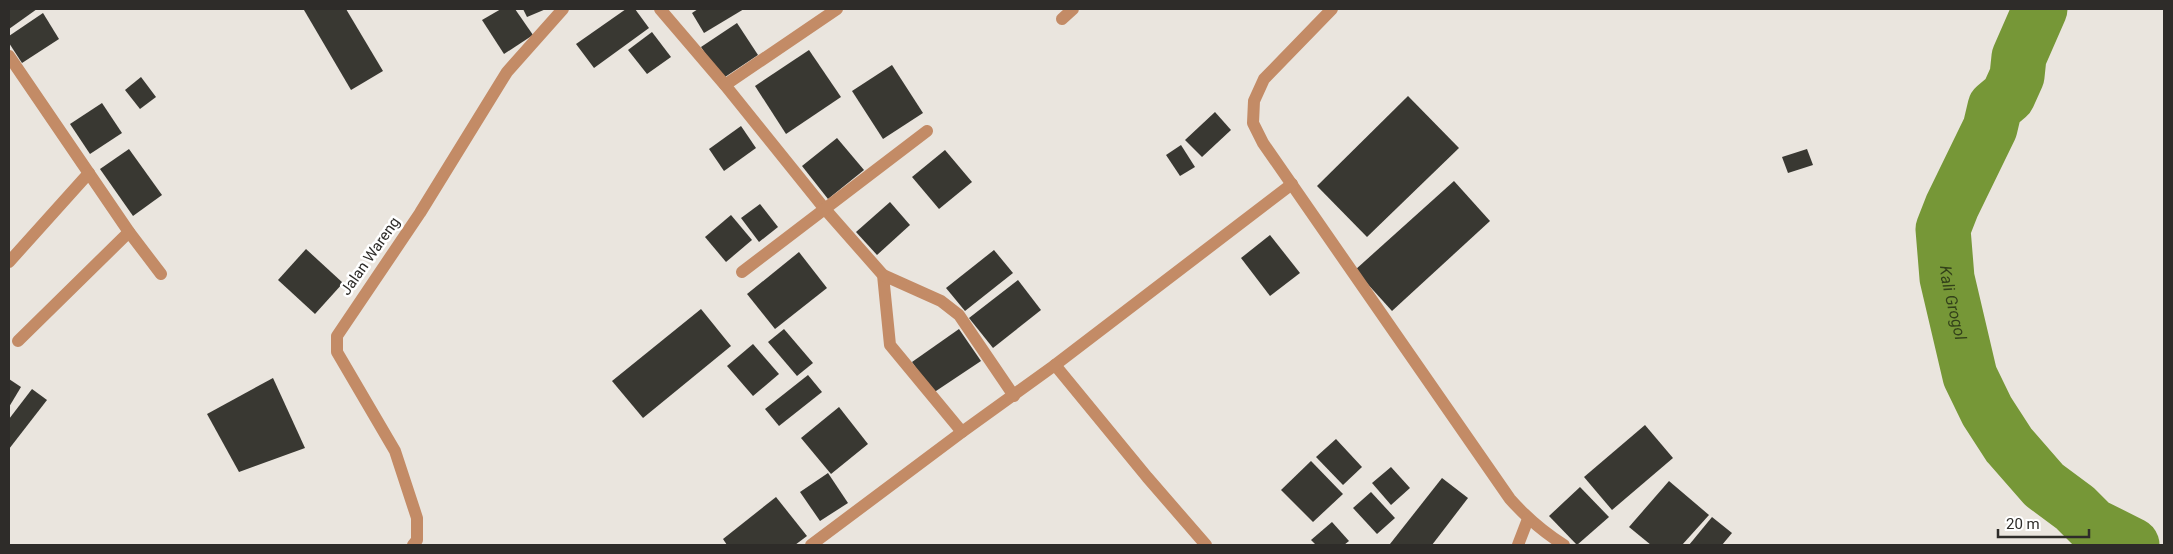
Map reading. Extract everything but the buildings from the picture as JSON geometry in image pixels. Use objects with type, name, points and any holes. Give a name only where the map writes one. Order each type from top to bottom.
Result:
[{"type":"street","name":"Jalan Wareng","points":[[413,545],[417,540],[416,518],[395,451],[337,352],[337,336],[420,213],[507,72],[564,9]]},
{"type":"street","points":[[660,9],[725,85],[824,208],[883,275],[941,301],[959,315],[1014,396]]},
{"type":"street","points":[[725,85],[838,9]]},
{"type":"street","points":[[1062,19],[1073,9]]},
{"type":"street","points":[[1332,9],[1264,79],[1254,101],[1253,123],[1263,143],[1510,499],[1528,520],[1545,534],[1564,545]]},
{"type":"street","points":[[9,56],[129,232],[161,274]]},
{"type":"street","points":[[742,272],[927,131]]},
{"type":"street","points":[[9,262],[90,173]]},
{"type":"street","points":[[811,545],[962,432],[1014,396],[1292,184]]},
{"type":"street","points":[[18,341],[129,232]]},
{"type":"street","points":[[883,275],[890,345],[962,432]]},
{"type":"street","points":[[1055,365],[1206,545]]},
{"type":"street","points":[[1518,545],[1528,520]]},
{"type":"waterway","name":"Kali Grogol","points":[[2040,9],[2019,57],[2017,76],[2008,96],[1995,107],[1990,128],[1952,206],[1943,229],[1947,278],[1970,376],[1987,411],[2009,445],[2044,485],[2075,508],[2092,525],[2132,545]]}]
